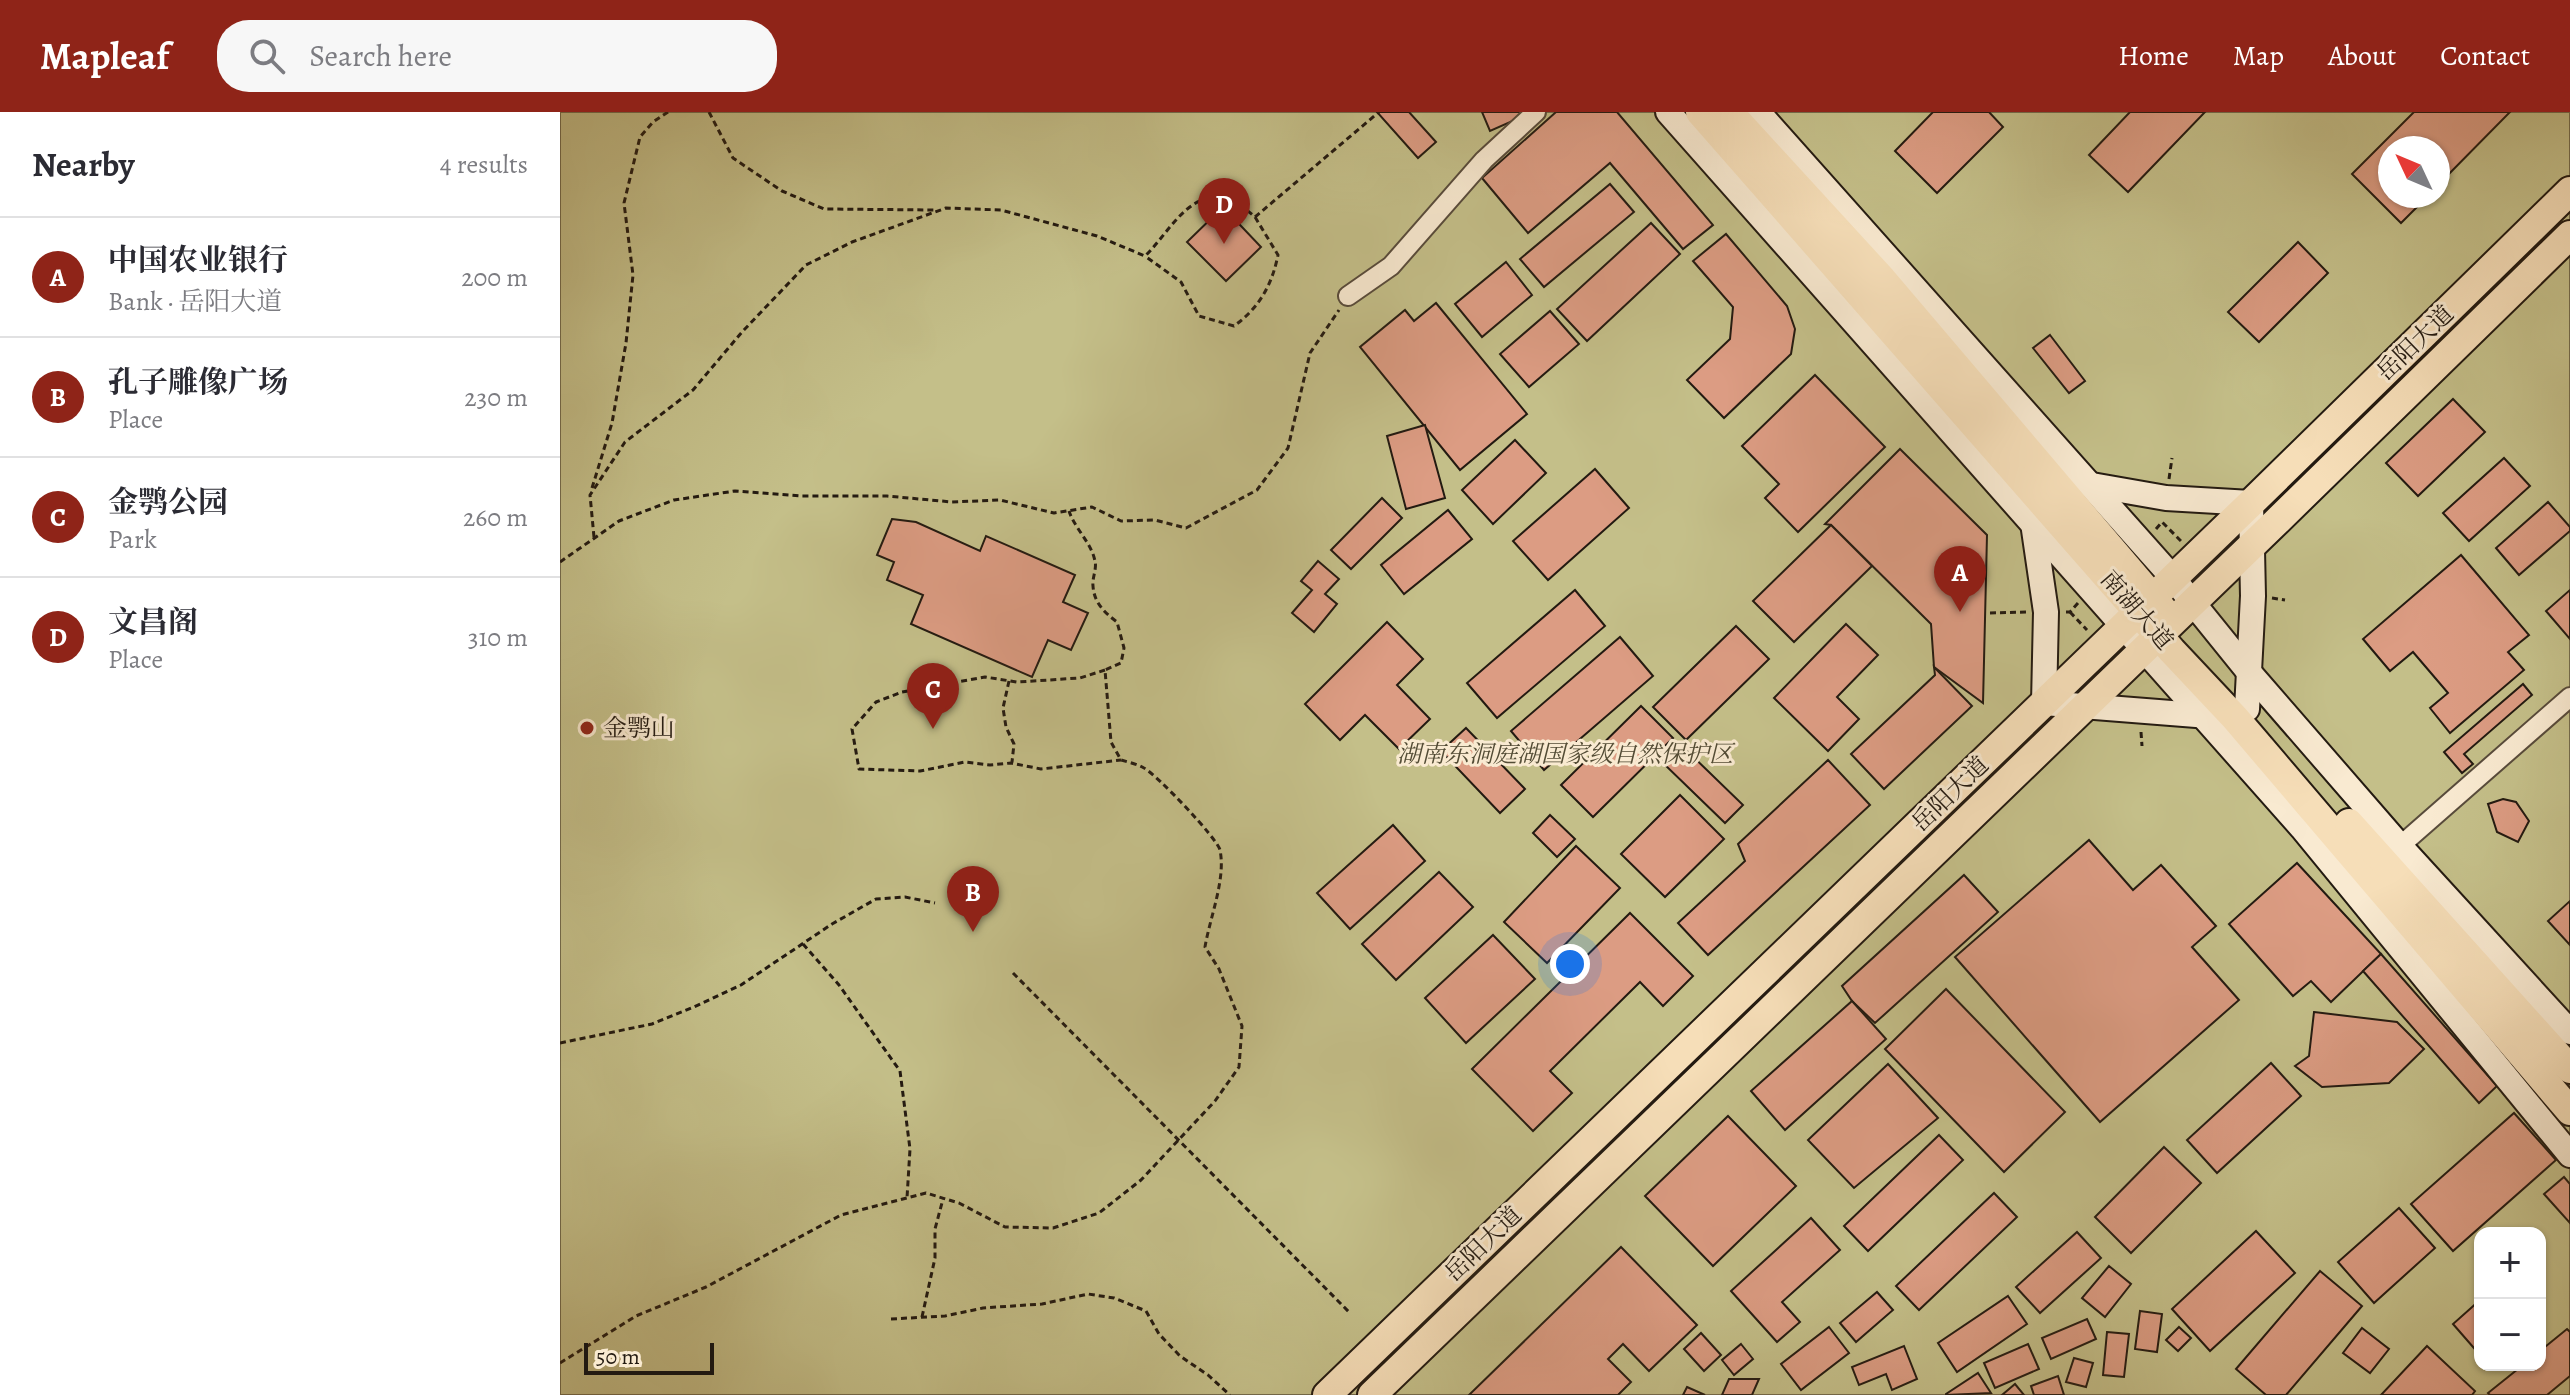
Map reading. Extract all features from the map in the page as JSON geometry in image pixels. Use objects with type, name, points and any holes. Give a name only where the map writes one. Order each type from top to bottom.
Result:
[{"type":"main road","points":[[1668,112],[2033,523],[2138,610]]},
{"type":"main road","name":"南湖大道","points":[[1700,112],[2038,480]]},
{"type":"main road","name":"南湖大道","points":[[1729,112],[1882,279],[2158,634],[2241,714],[2570,1069]]},
{"type":"main road","points":[[1758,112],[2193,600],[2248,671],[2400,846],[2570,1032]]},
{"type":"main road","name":"岳阳大道","points":[[1327,1395],[2570,191]]},
{"type":"main road","name":"岳阳大道","points":[[1372,1395],[2570,235]]},
{"type":"main road","points":[[2038,480],[2166,498],[2251,503],[2253,596],[2248,671],[2241,714],[2204,715],[2044,703],[2046,612],[2033,523],[2038,480]]},
{"type":"main road","points":[[2158,634],[2204,715],[2302,828],[2570,1155]]},
{"type":"main road","name":"南湖大道","points":[[2241,714],[2570,1111]]},
{"type":"street","points":[[1348,296],[1391,266],[1484,160],[1536,112]]},
{"type":"street","points":[[2400,846],[2570,697]]},
{"type":"path","points":[[709,112],[733,158],[782,191],[824,209],[1001,210],[1097,236],[1145,256],[1181,282],[1199,316],[1234,326],[1250,314],[1273,280],[1278,255],[1255,217],[1229,195],[1200,201],[1175,222],[1145,256]]},
{"type":"path","points":[[1255,217],[1379,112]]},
{"type":"path","points":[[594,537],[590,495],[612,423],[626,343],[633,275],[624,203],[640,137],[666,113]]},
{"type":"path","points":[[590,495],[625,442],[693,390],[742,332],[806,265],[852,242],[941,210]]},
{"type":"path","points":[[560,562],[619,521],[674,500],[735,491],[802,496],[887,496],[952,502],[1000,500],[1054,513],[1092,507],[1121,521],[1155,520],[1186,528],[1257,490],[1288,448],[1310,353],[1348,296]]},
{"type":"path","points":[[560,1363],[636,1316],[706,1287],[841,1215],[926,1193],[959,1203],[1005,1227],[1053,1228],[1099,1213],[1141,1180],[1215,1101],[1239,1067],[1242,1026],[1219,969],[1205,947],[1211,914],[1221,885],[1220,847],[1172,792],[1145,769],[1121,760],[1041,769],[1011,763],[990,765],[965,762],[920,771],[859,769],[852,729],[876,702],[902,692],[985,677],[1009,681],[1080,678],[1121,663],[1124,648],[1117,622],[1102,611],[1093,587],[1096,563],[1083,536],[1073,524],[1069,511]]},
{"type":"path","points":[[1105,670],[1111,742],[1121,760]]},
{"type":"path","points":[[1009,681],[1003,708],[1006,727],[1014,744],[1011,763]]},
{"type":"path","points":[[560,1043],[652,1024],[694,1007],[741,985],[876,899],[905,897],[935,903]]},
{"type":"path","points":[[803,944],[839,985],[900,1071],[910,1149],[907,1198]]},
{"type":"path","points":[[1013,973],[1349,1312]]},
{"type":"path","points":[[922,1317],[935,1258],[935,1229],[943,1198]]},
{"type":"path","points":[[891,1319],[1042,1304],[1088,1294],[1114,1298],[1146,1311],[1159,1334],[1180,1356],[1230,1395]]},
{"type":"green space","name":"湖南东洞庭湖国家级自然保护区","points":[[560,112],[2570,112],[2570,1395],[560,1395]]},
{"type":"building","points":[[1377,112],[1409,112],[1436,142],[1418,158]]},
{"type":"building","points":[[1482,112],[1522,112],[1524,116],[1490,131]]},
{"type":"building","points":[[1556,112],[1617,112],[1713,225],[1683,249],[1610,163],[1528,233],[1482,178]]},
{"type":"building","points":[[1933,112],[1989,112],[2003,127],[1937,193],[1895,151]]},
{"type":"building","points":[[2130,112],[2205,112],[2128,192],[2089,155]]},
{"type":"building","points":[[2414,112],[2510,112],[2450,173],[2450,136],[2390,136]]},
{"type":"building","points":[[2378,148],[2378,200],[2352,174]]},
{"type":"building","points":[[1610,184],[1634,212],[1544,287],[1520,259]]},
{"type":"building","points":[[1223,207],[1261,247],[1226,281],[1187,242]]},
{"type":"building","points":[[2386,208],[2416,208],[2401,223]]},
{"type":"building","points":[[1651,223],[1680,254],[1587,341],[1557,309]]},
{"type":"building","points":[[1726,234],[1787,306],[1795,329],[1791,354],[1724,418],[1687,380],[1730,339],[1733,307],[1693,261]]},
{"type":"building","points":[[2298,242],[2328,273],[2259,342],[2228,312]]},
{"type":"building","points":[[1506,262],[1532,295],[1482,337],[1455,304]]},
{"type":"building","points":[[1436,303],[1527,414],[1460,470],[1360,347],[1405,310],[1414,321]]},
{"type":"building","points":[[1550,311],[1579,344],[1529,387],[1500,354]]},
{"type":"building","points":[[2050,335],[2085,381],[2069,393],[2033,348]]},
{"type":"building","points":[[1815,375],[1885,447],[1798,532],[1765,498],[1779,484],[1742,446]]},
{"type":"building","points":[[2453,399],[2485,432],[2418,496],[2386,463]]},
{"type":"building","points":[[1425,425],[1445,498],[1406,509],[1387,436]]},
{"type":"building","points":[[1515,440],[1546,473],[1493,524],[1462,490]]},
{"type":"building","points":[[1900,449],[1987,535],[1983,703],[1934,667],[1931,624],[1831,525],[1825,524]]},
{"type":"building","points":[[2504,458],[2530,486],[2469,541],[2443,513]]},
{"type":"building","points":[[1595,469],[1629,508],[1548,580],[1513,541]]},
{"type":"building","points":[[1382,498],[1402,518],[1351,569],[1331,550]]},
{"type":"building","points":[[2548,502],[2570,527],[2570,531],[2519,575],[2496,548]]},
{"type":"building","points":[[1448,510],[1472,539],[1404,594],[1381,565]]},
{"type":"building","points":[[892,519],[916,522],[980,551],[986,536],[1075,575],[1063,602],[1088,613],[1071,650],[1048,640],[1032,677],[911,624],[923,595],[887,580],[894,562],[877,555]]},
{"type":"building","points":[[1831,525],[1872,566],[1794,642],[1753,601]]},
{"type":"building","points":[[2461,555],[2529,635],[2508,652],[2524,670],[2450,733],[2430,708],[2448,693],[2413,652],[2390,671],[2363,639]]},
{"type":"building","points":[[1318,561],[1339,579],[1325,594],[1337,604],[1314,632],[1292,613],[1312,590],[1301,581]]},
{"type":"building","points":[[1575,590],[1605,626],[1497,718],[1467,683]]},
{"type":"building","points":[[2570,590],[2570,639],[2546,611]]},
{"type":"building","points":[[1387,622],[1423,659],[1397,685],[1430,719],[1399,749],[1365,715],[1340,740],[1305,704]]},
{"type":"building","points":[[1846,624],[1878,655],[1837,697],[1859,719],[1828,751],[1774,698]]},
{"type":"building","points":[[1736,626],[1769,659],[1686,740],[1653,707]]},
{"type":"building","points":[[1620,637],[1653,676],[1544,770],[1511,731]]},
{"type":"building","points":[[1934,667],[1972,706],[1884,789],[1851,754],[1935,675]]},
{"type":"building","points":[[2523,684],[2532,695],[2464,754],[2473,764],[2462,773],[2444,752]]},
{"type":"building","points":[[1641,706],[1673,738],[1593,817],[1561,785]]},
{"type":"building","points":[[1466,728],[1525,789],[1500,813],[1441,751]]},
{"type":"building","points":[[1680,744],[1743,805],[1725,823],[1662,762]]},
{"type":"building","points":[[1828,760],[1870,805],[1708,955],[1678,923],[1745,861],[1738,844]]},
{"type":"building","points":[[1680,795],[1724,839],[1665,897],[1621,854]]},
{"type":"building","points":[[2503,799],[2516,802],[2529,821],[2518,842],[2497,832],[2488,804]]},
{"type":"building","points":[[1550,815],[1575,839],[1557,857],[1533,833]]},
{"type":"building","points":[[1393,825],[1425,861],[1350,929],[1317,893]]},
{"type":"building","points":[[2089,840],[2133,890],[2161,865],[2216,926],[2192,947],[2239,1000],[2100,1122],[1955,957]]},
{"type":"building","points":[[1576,846],[1620,888],[1547,963],[1504,922]]},
{"type":"building","points":[[2297,863],[2381,954],[2331,1002],[2311,981],[2293,996],[2229,924]]},
{"type":"building","points":[[1439,872],[1473,907],[1396,980],[1362,944]]},
{"type":"building","points":[[1964,875],[1998,912],[1875,1023],[1852,1001],[1842,986]]},
{"type":"building","points":[[2570,901],[2570,945],[2548,921]]},
{"type":"building","points":[[1630,913],[1693,976],[1663,1006],[1640,982],[1550,1071],[1572,1093],[1533,1131],[1472,1069]]},
{"type":"building","points":[[1493,935],[1535,979],[1466,1043],[1425,998]]},
{"type":"building","points":[[2381,954],[2497,1086],[2479,1103],[2363,971]]},
{"type":"building","points":[[1946,989],[2065,1112],[2004,1172],[1885,1049]]},
{"type":"building","points":[[1852,1001],[1886,1039],[1785,1130],[1751,1091]]},
{"type":"building","points":[[2314,1012],[2397,1022],[2424,1049],[2389,1083],[2322,1087],[2295,1066],[2309,1056]]},
{"type":"building","points":[[2271,1063],[2301,1096],[2217,1173],[2187,1140]]},
{"type":"building","points":[[1888,1064],[1938,1118],[1854,1188],[1808,1140]]},
{"type":"building","points":[[2514,1113],[2556,1160],[2480,1227],[2474,1227],[2474,1232],[2453,1251],[2411,1204]]},
{"type":"building","points":[[1728,1116],[1796,1186],[1713,1266],[1645,1196]]},
{"type":"building","points":[[1939,1135],[1963,1160],[1868,1251],[1844,1226]]},
{"type":"building","points":[[2164,1147],[2201,1183],[2131,1253],[2095,1217]]},
{"type":"building","points":[[2564,1177],[2570,1184],[2570,1223],[2544,1194]]},
{"type":"building","points":[[1994,1193],[2017,1217],[1919,1310],[1896,1286]]},
{"type":"building","points":[[2399,1208],[2435,1248],[2374,1303],[2338,1262]]},
{"type":"building","points":[[1811,1218],[1840,1250],[1782,1302],[1800,1322],[1777,1342],[1731,1291]]},
{"type":"building","points":[[2256,1231],[2295,1273],[2210,1351],[2172,1309]]},
{"type":"building","points":[[2077,1232],[2101,1258],[2040,1313],[2016,1287]]},
{"type":"building","points":[[1621,1247],[1697,1325],[1649,1371],[1623,1344],[1608,1359],[1631,1382],[1618,1395],[1469,1395]]},
{"type":"building","points":[[2109,1266],[2131,1284],[2105,1317],[2082,1298]]},
{"type":"building","points":[[2320,1271],[2362,1306],[2286,1395],[2266,1395],[2236,1369]]},
{"type":"building","points":[[1877,1292],[1893,1310],[1856,1342],[1840,1323]]},
{"type":"building","points":[[2008,1296],[2027,1324],[1957,1372],[1938,1343]]},
{"type":"building","points":[[2474,1305],[2474,1348],[2453,1324]]},
{"type":"building","points":[[2140,1311],[2162,1314],[2157,1352],[2135,1349]]},
{"type":"building","points":[[2087,1319],[2096,1339],[2051,1359],[2042,1338]]},
{"type":"building","points":[[1829,1327],[1849,1353],[1801,1390],[1781,1364]]},
{"type":"building","points":[[2179,1327],[2191,1338],[2178,1351],[2166,1340]]},
{"type":"building","points":[[2362,1328],[2389,1349],[2370,1373],[2343,1353]]},
{"type":"building","points":[[2567,1329],[2570,1332],[2570,1376],[2547,1395],[2488,1393],[2516,1371],[2546,1371],[2546,1346]]},
{"type":"building","points":[[2107,1332],[2129,1334],[2124,1377],[2103,1375]]},
{"type":"building","points":[[1701,1333],[1721,1355],[1704,1371],[1684,1349]]},
{"type":"building","points":[[1741,1344],[1753,1359],[1734,1375],[1722,1360]]},
{"type":"building","points":[[2028,1344],[2039,1369],[1995,1388],[1984,1363]]},
{"type":"building","points":[[1904,1346],[1917,1379],[1892,1390],[1886,1374],[1859,1385],[1852,1367]]},
{"type":"building","points":[[2427,1346],[2475,1391],[2472,1395],[2381,1395]]},
{"type":"building","points":[[2074,1358],[2093,1363],[2086,1387],[2066,1382]]},
{"type":"building","points":[[1978,1373],[1991,1393],[1946,1395],[1946,1394]]},
{"type":"building","points":[[2058,1376],[2064,1395],[2034,1395],[2031,1386]]},
{"type":"building","points":[[1729,1379],[1759,1379],[1752,1395],[1722,1395]]},
{"type":"building","points":[[2015,1384],[2024,1395],[2002,1395]]},
{"type":"building","points":[[1687,1387],[1705,1395],[1683,1395]]},
{"type":"place","name":"文昌阁","points":[[1224,244]]},
{"type":"place","name":"中国农业银行","points":[[1960,612]]},
{"type":"place","name":"金鹗山","points":[[587,728]]},
{"type":"place","name":"金鹗公园","points":[[933,729]]},
{"type":"place","name":"孔子雕像广场","points":[[973,932]]}]
